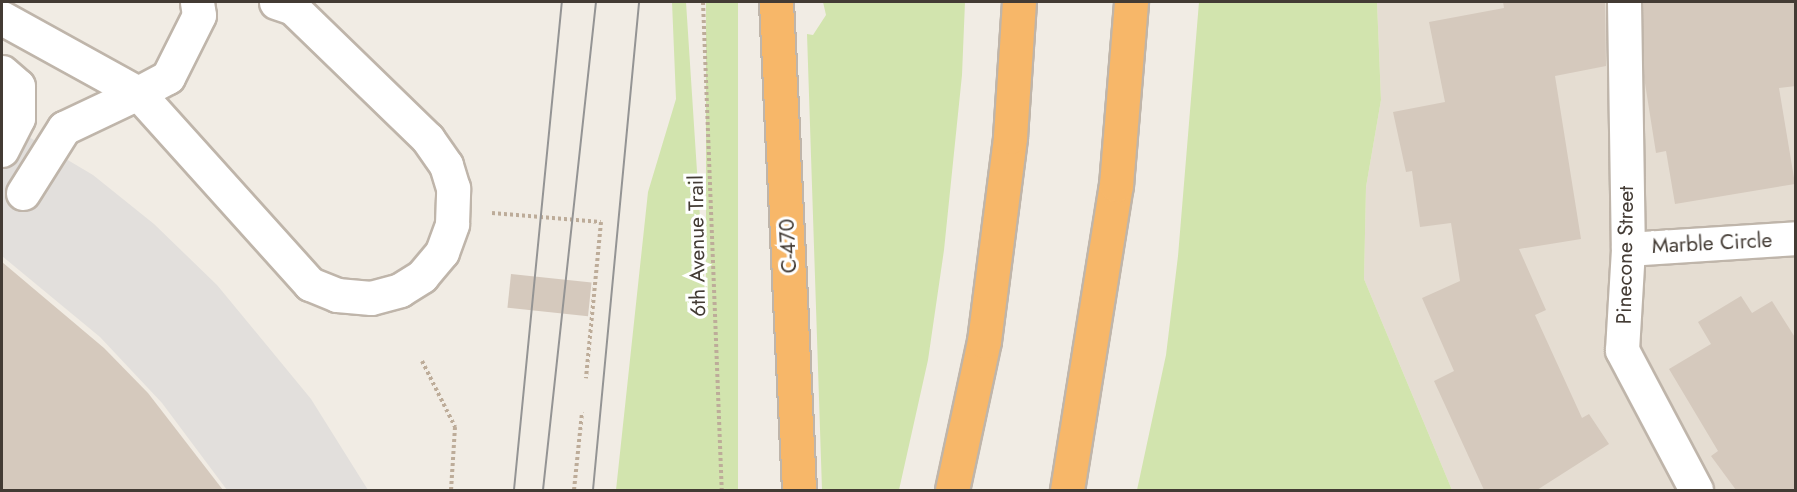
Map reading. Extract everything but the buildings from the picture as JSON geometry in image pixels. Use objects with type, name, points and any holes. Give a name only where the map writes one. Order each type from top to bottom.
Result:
[{"type":"highway","name":"C-470","points":[[776,2],[799,490]]},
{"type":"highway","points":[[952,490],[984,341],[1010,137],[1019,2]]},
{"type":"highway","points":[[1067,490],[1116,185],[1131,2]]},
{"type":"street","points":[[23,193],[64,128],[168,78],[200,15],[197,2]]},
{"type":"street","points":[[2,18],[138,93],[310,284],[354,298],[387,294],[412,283],[442,252],[452,224],[453,188],[446,165],[428,139],[293,8],[276,2]]},
{"type":"street","name":"Pinecone Street","points":[[1624,2],[1628,249],[1622,350],[1696,490]]},
{"type":"street","points":[[2,72],[18,86],[18,118],[2,150]]},
{"type":"street","name":"Marble Circle","points":[[1628,249],[1796,238]]},
{"type":"path","name":"6th Avenue Trail","points":[[703,2],[722,490]]},
{"type":"path","points":[[483,212],[601,222],[586,378]]},
{"type":"path","points":[[422,361],[455,427],[451,490]]},
{"type":"path","points":[[574,490],[582,412]]},
{"type":"shaded area","points":[[1377,2],[1795,2],[1795,490],[1452,490],[1364,279],[1366,187],[1381,100]]},
{"type":"shaded area","points":[[2,121],[93,175],[154,224],[217,285],[311,399],[368,490],[227,490],[162,403],[100,337],[2,256]]},
{"type":"green space","points":[[672,2],[686,2],[709,356],[712,490],[616,490],[648,192],[676,99]]},
{"type":"green space","points":[[706,2],[738,2],[738,490],[706,490]]},
{"type":"green space","points":[[823,2],[965,2],[962,75],[944,250],[928,360],[899,490],[822,490],[807,34],[813,35],[826,15]]},
{"type":"green space","points":[[1199,2],[1377,2],[1381,100],[1366,187],[1364,279],[1452,490],[1137,490],[1166,355],[1178,256]]},
{"type":"tram line","points":[[514,490],[562,2]]},
{"type":"tram line","points":[[543,490],[596,2]]},
{"type":"tram line","points":[[593,490],[639,2]]}]
